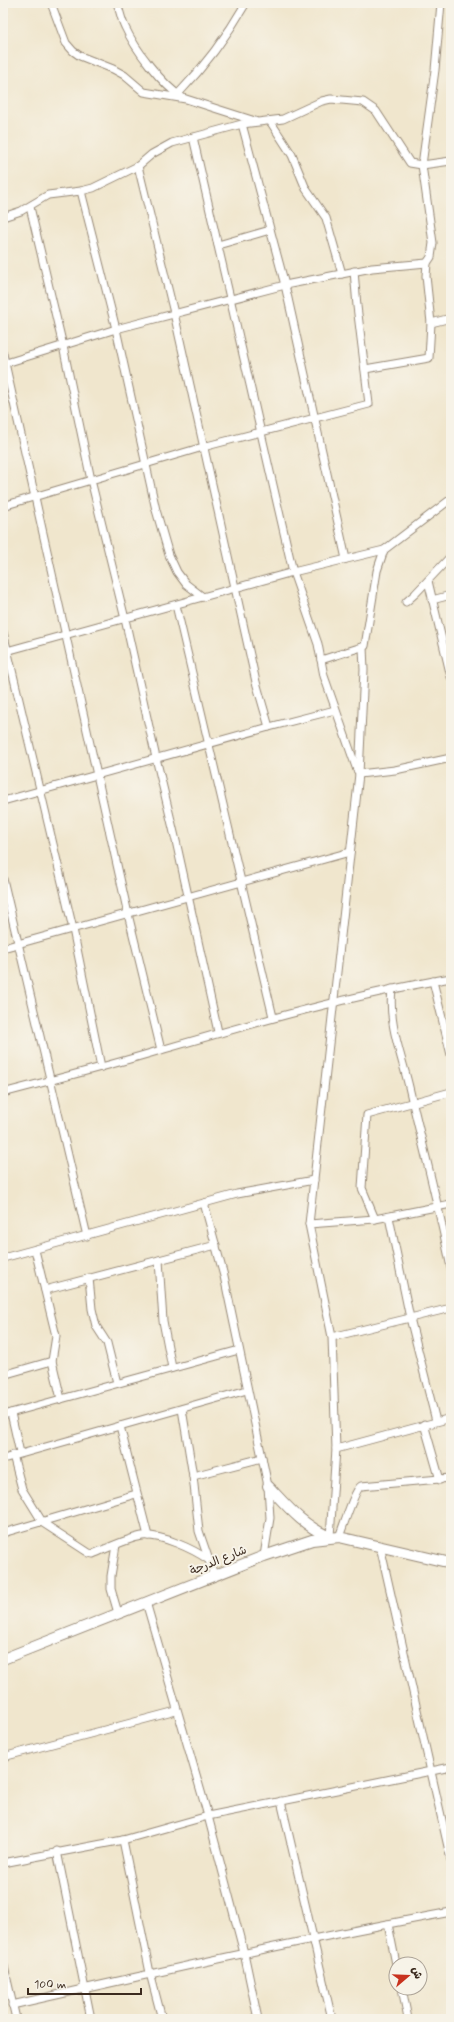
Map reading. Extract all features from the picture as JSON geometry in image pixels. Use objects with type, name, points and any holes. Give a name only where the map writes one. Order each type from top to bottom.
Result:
[{"type":"street","points":[[51,3],[66,43],[72,51],[80,56],[113,69],[144,92],[186,99],[257,121]]},
{"type":"street","points":[[117,3],[125,28],[163,82],[186,99]]},
{"type":"street","points":[[178,94],[191,81],[231,28],[246,3]]},
{"type":"street","points":[[365,368],[429,358],[431,323],[426,276],[427,263],[431,257],[433,243],[422,165],[435,70],[441,3]]},
{"type":"street","points":[[3,217],[30,206],[48,195],[93,188],[138,166],[161,148],[193,137],[242,124],[257,121],[270,121],[294,116],[322,101],[331,99],[363,102],[376,111],[408,162],[422,165],[451,161]]},
{"type":"street","points":[[270,121],[292,155],[306,189],[326,218],[342,274]]},
{"type":"street","points":[[242,124],[285,285],[316,418],[346,559]]},
{"type":"street","points":[[193,137],[293,572],[318,644],[324,676],[359,774]]},
{"type":"street","points":[[138,166],[174,313],[256,682],[269,726]]},
{"type":"street","points":[[81,191],[116,329],[145,465],[170,555],[177,572],[186,584],[203,597]]},
{"type":"street","points":[[30,206],[91,480],[125,619],[176,841],[218,1032]]},
{"type":"street","points":[[218,245],[270,230]]},
{"type":"street","points":[[4,364],[116,329],[285,285],[354,271],[427,263]]},
{"type":"street","points":[[3,506],[203,447],[369,404],[357,313],[354,271]]},
{"type":"street","points":[[431,323],[451,318]]},
{"type":"street","points":[[3,354],[4,364],[36,497],[128,914],[161,1050]]},
{"type":"street","points":[[5,652],[293,572],[384,550],[451,499]]},
{"type":"street","points":[[321,660],[363,648],[367,644],[377,571],[384,550]]},
{"type":"street","points":[[406,602],[451,556]]},
{"type":"street","points":[[428,581],[451,677]]},
{"type":"street","points":[[432,600],[451,595]]},
{"type":"street","points":[[176,605],[210,744],[273,1017]]},
{"type":"street","points":[[3,632],[5,652],[73,929],[101,1066]]},
{"type":"street","points":[[334,1537],[336,1449],[332,1337],[309,1224],[359,774],[364,670],[363,648]]},
{"type":"street","points":[[3,801],[210,744],[269,726],[336,710]]},
{"type":"street","points":[[359,774],[395,770],[451,758]]},
{"type":"street","points":[[3,948],[350,852]]},
{"type":"street","points":[[3,879],[87,1236]]},
{"type":"street","points":[[3,1093],[161,1050],[273,1017],[392,989],[451,978]]},
{"type":"street","points":[[433,981],[451,1055]]},
{"type":"street","points":[[392,989],[390,1004],[392,1022],[438,1208],[451,1268]]},
{"type":"street","points":[[375,1219],[362,1188],[366,1118],[369,1113],[451,1092]]},
{"type":"street","points":[[3,1258],[204,1203],[268,1187],[314,1180]]},
{"type":"street","points":[[204,1203],[216,1245],[268,1486],[270,1518],[264,1556]]},
{"type":"street","points":[[309,1224],[375,1219],[438,1208],[451,1204]]},
{"type":"street","points":[[389,1217],[410,1318],[436,1421]]},
{"type":"street","points":[[45,1290],[216,1245]]},
{"type":"street","points":[[35,1250],[56,1336],[52,1361],[61,1399]]},
{"type":"street","points":[[159,1260],[163,1321],[172,1368]]},
{"type":"street","points":[[89,1278],[92,1309],[96,1326],[107,1343],[117,1383]]},
{"type":"street","points":[[332,1337],[451,1308]]},
{"type":"street","points":[[3,1415],[239,1350]]},
{"type":"street","points":[[3,1375],[52,1361]]},
{"type":"street","points":[[3,1459],[247,1390]]},
{"type":"street","points":[[182,1409],[193,1476],[199,1531],[214,1575]]},
{"type":"street","points":[[11,1413],[22,1489],[43,1523],[90,1554],[136,1538],[148,1536],[185,1546],[208,1560]]},
{"type":"street","points":[[336,1449],[424,1424],[451,1418]]},
{"type":"street","points":[[424,1424],[440,1480]]},
{"type":"street","points":[[120,1426],[136,1494],[148,1536]]},
{"type":"street","points":[[193,1476],[262,1458]]},
{"type":"street","points":[[334,1537],[356,1491],[361,1486],[451,1478]]},
{"type":"street","points":[[268,1486],[300,1520],[314,1531],[334,1537]]},
{"type":"street","points":[[3,1533],[43,1523],[136,1494]]},
{"type":"street","name":"شارع الدرجة","points":[[3,1659],[214,1575],[306,1542],[334,1537],[451,1563]]},
{"type":"street","points":[[116,1545],[111,1582],[118,1613]]},
{"type":"street","points":[[380,1546],[451,1860]]},
{"type":"street","points":[[146,1602],[176,1711],[208,1816],[244,1953],[258,2019]]},
{"type":"street","points":[[3,1757],[176,1711]]},
{"type":"street","points":[[3,1863],[57,1851],[122,1840],[208,1816],[451,1767]]},
{"type":"street","points":[[281,1801],[332,2019]]},
{"type":"street","points":[[122,1840],[150,1973],[162,2019]]},
{"type":"street","points":[[57,1851],[83,1989],[91,2019]]},
{"type":"street","points":[[12,2005],[150,1973],[314,1938],[451,1912]]},
{"type":"street","points":[[388,1924],[394,1956]]},
{"type":"street","points":[[3,1962],[16,2019]]},
{"type":"street","points":[[404,1996],[408,2019]]}]
